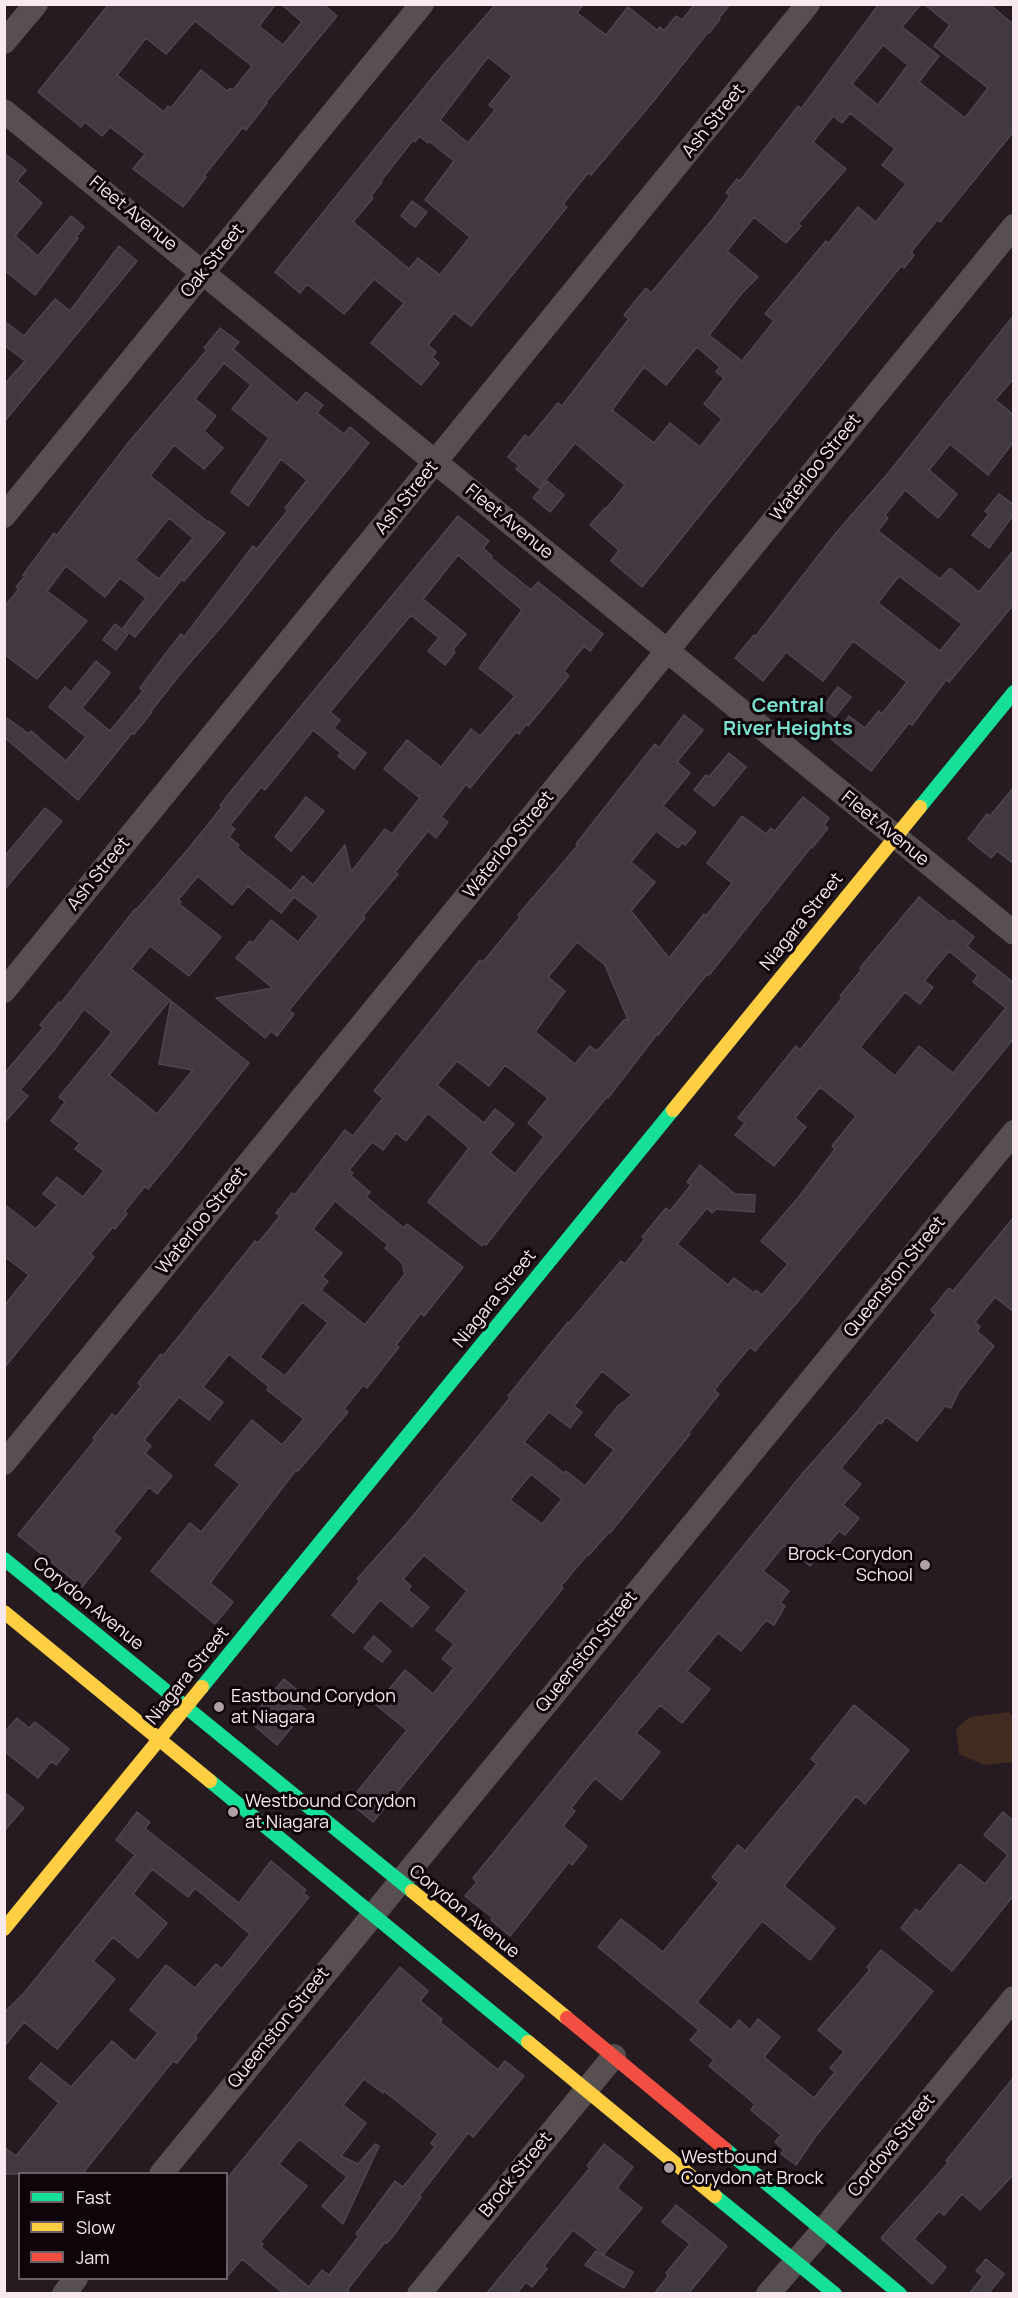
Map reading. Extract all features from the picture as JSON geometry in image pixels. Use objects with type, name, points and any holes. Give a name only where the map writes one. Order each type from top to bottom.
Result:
[{"type":"main road","name":"Niagara Street","points":[[4,1929],[1014,692]]},
{"type":"main road","name":"Corydon Avenue","points":[[4,1559],[614,2056],[900,2294]]},
{"type":"main road","points":[[4,1612],[835,2294]]},
{"type":"street","points":[[4,42],[36,4]]},
{"type":"street","name":"Oak Street","points":[[4,516],[422,4]]},
{"type":"street","name":"Ash Street","points":[[4,991],[808,4]]},
{"type":"street","name":"Fleet Avenue","points":[[4,111],[1014,933]]},
{"type":"street","name":"Waterloo Street","points":[[4,1463],[1014,226]]},
{"type":"street","name":"Queenston Street","points":[[163,2172],[372,1913],[1014,1132]]},
{"type":"street","name":"Cordova Street","points":[[768,2294],[1014,1998]]},
{"type":"street","name":"Brock Street","points":[[419,2294],[614,2056]]},
{"type":"street","points":[[64,2294],[74,2280]]},
{"type":"shaded area","points":[[1009,1712],[1013,1717],[1012,1762],[984,1765],[959,1754],[956,1729],[970,1717]]},
{"type":"building","points":[[109,4],[276,4],[259,26],[283,45],[302,22],[281,4],[323,4],[337,16],[266,102],[246,130],[243,127],[183,207],[133,169],[145,154],[110,127],[102,136],[85,122],[81,127],[38,92]],"holes":[[[195,21],[252,66],[233,90],[230,88],[227,91],[201,70],[171,108],[168,106],[164,112],[117,75],[146,38],[166,54]]]},
{"type":"building","points":[[496,4],[583,4],[577,13],[606,35],[628,7],[657,30],[660,27],[664,31],[676,16],[682,20],[695,4],[730,4],[656,98],[591,175],[588,173],[563,204],[567,207],[471,326],[454,313],[428,345],[436,352],[432,357],[439,363],[421,385],[371,343],[404,303],[374,279],[344,314],[307,284],[300,293],[275,272],[436,73]],"holes":[[[488,57],[512,76],[489,105],[495,110],[468,143],[440,120]],[[419,136],[454,161],[425,200],[470,237],[440,275],[418,258],[409,269],[353,222],[373,198],[371,196],[381,181],[413,140],[415,142]]]},
{"type":"building","points":[[879,4],[921,4],[902,27],[939,56],[919,82],[965,118],[988,88],[934,46],[950,25],[924,4],[989,4],[1014,25],[1014,131],[940,222],[937,220],[911,252],[914,255],[904,268],[901,266],[642,587],[611,561],[619,550],[590,525],[625,485],[575,443],[539,488],[516,469],[519,466],[508,457],[525,435],[529,438],[558,403],[562,406],[629,319],[624,315],[646,288],[651,293],[712,220],[730,196],[726,193],[737,179],[740,181],[798,106],[801,109]],"holes":[[[883,45],[908,65],[878,105],[852,84]],[[850,113],[895,149],[882,165],[906,184],[876,222],[858,207],[829,243],[826,241],[765,314],[774,321],[742,361],[709,335],[742,293],[758,277],[727,251],[754,217],[786,243],[801,226],[798,224],[846,169],[813,142],[833,116],[842,123]],[[697,347],[720,367],[716,372],[724,378],[704,404],[722,419],[700,447],[670,423],[654,443],[612,410],[644,367],[666,385]]]},
{"type":"building","points":[[4,153],[26,170],[17,181],[42,203],[15,236],[38,256],[71,216],[84,227],[35,295],[4,270]]},
{"type":"building","points":[[412,201],[427,212],[415,227],[401,216]]},
{"type":"building","points":[[119,246],[137,261],[4,422],[4,385],[25,361],[4,345],[4,321],[24,336],[55,299],[70,311]]},
{"type":"building","points":[[1014,315],[1014,378],[995,400],[1014,415],[1014,441],[988,475],[950,444],[929,470],[957,494],[938,518],[905,490],[885,515],[888,518],[878,531],[940,579],[950,568],[979,592],[1014,550],[1014,604],[949,682],[946,680],[912,725],[909,723],[871,771],[831,739],[849,716],[865,728],[879,711],[882,714],[907,682],[853,641],[823,681],[786,652],[763,681],[735,658],[754,635],[755,637],[836,533],[890,471]],"holes":[[[899,576],[962,624],[940,651],[878,603]]]},
{"type":"building","points":[[220,328],[239,342],[233,349],[297,403],[306,392],[323,405],[317,413],[344,434],[350,427],[369,443],[232,614],[78,800],[4,737],[4,716],[29,734],[31,731],[66,761],[86,737],[49,707],[65,687],[71,692],[96,661],[110,673],[82,708],[110,731],[143,691],[140,688],[181,634],[184,637],[253,546],[257,549],[288,510],[285,508],[307,480],[281,459],[248,506],[231,492],[269,438],[232,409],[251,385],[224,363],[195,399],[216,416],[204,431],[223,448],[204,469],[174,445],[150,476],[225,533],[184,581],[182,579],[135,637],[123,628],[146,598],[120,578],[105,597],[66,566],[47,591],[87,621],[37,679],[4,654],[4,607],[19,589],[16,587],[25,576],[23,575],[54,533],[57,535],[129,442],[207,350],[204,348]],"holes":[[[169,518],[193,538],[159,579],[135,560]]]},
{"type":"building","points":[[547,481],[564,495],[550,512],[533,498]]},
{"type":"building","points":[[999,494],[1014,505],[1014,514],[989,548],[972,535],[989,514],[985,511]]},
{"type":"building","points":[[458,516],[489,541],[483,548],[492,556],[490,557],[531,590],[538,582],[603,634],[590,651],[584,646],[564,671],[569,676],[528,726],[526,724],[519,734],[516,732],[470,788],[466,784],[441,817],[448,822],[436,838],[428,831],[395,872],[398,874],[363,916],[365,918],[289,1010],[294,1014],[277,1036],[271,1031],[265,1038],[216,998],[273,988],[236,958],[250,941],[253,943],[271,920],[298,942],[319,916],[294,897],[281,913],[248,886],[232,905],[198,876],[178,900],[181,902],[179,904],[221,937],[189,976],[150,946],[131,969],[170,1000],[109,1075],[157,1114],[193,1070],[159,1064],[171,1001],[249,1063],[148,1189],[145,1186],[125,1211],[127,1214],[115,1229],[113,1227],[90,1254],[94,1257],[4,1368],[4,1306],[29,1275],[4,1256],[4,1204],[36,1229],[57,1205],[43,1194],[57,1177],[83,1197],[104,1171],[75,1149],[80,1143],[51,1121],[65,1102],[59,1097],[112,1032],[84,1009],[54,1050],[20,1090],[28,1096],[4,1123],[4,1074],[43,1028],[40,1025],[59,1002],[61,1003],[135,909],[222,807],[220,806]],"holes":[[[458,555],[522,610],[479,668],[515,696],[480,736],[471,729],[441,767],[407,740],[384,769],[420,798],[392,834],[385,829],[351,872],[345,845],[313,885],[303,876],[291,891],[237,848],[239,845],[229,837],[235,829],[230,825],[261,787],[265,790],[313,730],[341,753],[338,756],[354,769],[366,753],[334,728],[340,720],[330,712],[411,615],[439,638],[428,651],[445,665],[455,652],[453,650],[466,634],[423,599]]]},
{"type":"building","points":[[115,624],[128,634],[116,650],[103,640]]},
{"type":"building","points":[[838,687],[851,697],[835,717],[823,707]]},
{"type":"building","points":[[684,715],[703,730],[677,762],[690,773],[663,806],[696,832],[685,845],[682,842],[678,848],[656,831],[631,862],[655,882],[631,911],[669,958],[732,883],[707,863],[742,816],[766,834],[771,828],[775,831],[803,797],[829,818],[824,825],[828,828],[486,1245],[485,1243],[482,1246],[428,1202],[469,1148],[428,1113],[406,1141],[396,1133],[383,1150],[372,1142],[349,1170],[353,1173],[351,1176],[370,1192],[366,1197],[404,1228],[407,1224],[463,1267],[424,1316],[421,1313],[396,1345],[399,1347],[367,1388],[363,1385],[344,1409],[348,1412],[298,1471],[296,1470],[210,1583],[233,1602],[215,1624],[151,1571],[190,1523],[201,1532],[240,1484],[215,1465],[252,1420],[282,1445],[304,1419],[267,1390],[269,1387],[229,1354],[203,1387],[223,1402],[209,1420],[179,1397],[144,1440],[151,1446],[145,1453],[172,1476],[157,1494],[149,1487],[113,1532],[121,1538],[82,1587],[18,1535],[95,1440],[93,1438],[112,1414],[116,1417],[141,1386],[138,1383],[161,1354],[163,1356],[255,1241],[258,1243],[280,1216],[276,1213],[292,1193],[295,1195],[345,1130],[353,1136],[383,1098],[374,1091],[480,960],[483,962],[520,917],[518,915],[578,845],[576,844],[655,744],[659,748]],"holes":[[[577,942],[605,965],[629,1022],[625,1019],[597,1051],[590,1046],[575,1064],[535,1032],[565,991],[548,977]],[[457,1061],[489,1086],[505,1065],[548,1098],[528,1123],[544,1137],[515,1174],[490,1153],[514,1124],[495,1109],[484,1123],[437,1085]],[[335,1201],[388,1245],[385,1248],[402,1263],[405,1274],[365,1325],[321,1290],[328,1281],[322,1277],[342,1253],[313,1229]],[[302,1302],[328,1323],[285,1376],[260,1357]]]},
{"type":"building","points":[[729,753],[746,767],[714,806],[694,790],[706,775],[709,777]]},
{"type":"building","points":[[1014,787],[1014,864],[997,851],[991,858],[968,839],[987,814],[990,816]]},
{"type":"building","points":[[306,797],[324,811],[291,851],[275,837]]},
{"type":"building","points":[[45,808],[62,821],[4,890],[4,857]]},
{"type":"building","points":[[919,897],[950,922],[953,920],[974,937],[967,946],[1014,983],[1014,1038],[800,1299],[755,1351],[750,1347],[714,1390],[719,1394],[689,1432],[690,1434],[610,1533],[588,1554],[561,1586],[563,1588],[373,1822],[349,1802],[407,1730],[376,1705],[405,1670],[433,1694],[454,1668],[442,1659],[454,1644],[436,1630],[467,1591],[424,1555],[403,1579],[411,1586],[408,1590],[429,1607],[412,1627],[380,1600],[353,1633],[332,1615],[360,1581],[357,1579],[407,1523],[510,1398],[508,1396],[568,1322],[621,1261],[625,1264],[645,1239],[642,1237],[666,1208],[670,1211],[691,1185],[687,1182],[700,1165],[735,1194],[755,1195],[754,1212],[716,1209],[712,1213],[707,1208],[677,1244],[728,1285],[734,1278],[754,1293],[756,1290],[762,1295],[788,1264],[761,1241],[798,1198],[835,1149],[832,1146],[856,1116],[820,1087],[795,1118],[806,1127],[774,1166],[735,1135],[745,1123],[738,1118],[796,1046],[800,1050],[842,998],[840,996],[862,969],[860,968]],"holes":[[[949,951],[978,975],[973,982],[1006,1008],[953,1073],[919,1046],[895,1076],[860,1047],[905,992],[920,1004],[933,987],[924,981]],[[602,1371],[632,1395],[618,1406],[595,1435],[614,1450],[585,1486],[524,1442],[549,1412],[570,1428],[582,1412],[574,1406]],[[531,1474],[562,1499],[542,1524],[510,1500]]]},
{"type":"building","points":[[1014,1217],[1014,1312],[995,1297],[975,1322],[980,1327],[977,1331],[994,1346],[959,1391],[951,1408],[945,1406],[917,1441],[886,1417],[881,1424],[879,1422],[841,1468],[861,1484],[843,1505],[859,1518],[845,1535],[839,1531],[810,1566],[784,1545],[763,1571],[789,1591],[780,1603],[785,1606],[774,1625],[766,1620],[741,1651],[718,1633],[687,1671],[710,1689],[682,1723],[660,1705],[636,1733],[660,1752],[621,1800],[595,1778],[571,1808],[575,1811],[563,1826],[587,1846],[572,1865],[569,1862],[510,1936],[491,1920],[493,1918],[465,1896],[477,1882],[473,1878],[803,1473],[936,1315],[931,1310],[949,1288],[953,1291]]},
{"type":"building","points":[[374,1636],[391,1651],[382,1662],[364,1648]]},
{"type":"building","points":[[284,1679],[302,1694],[296,1702],[306,1710],[277,1745],[249,1721]]},
{"type":"building","points":[[854,1705],[909,1750],[865,1804],[856,1796],[784,1886],[835,1928],[810,1960],[762,1921],[697,2002],[731,2030],[739,2020],[750,2030],[758,2019],[780,2037],[764,2057],[814,2098],[835,2072],[830,2068],[844,2052],[818,2030],[870,1970],[867,1967],[881,1950],[933,1991],[815,2137],[796,2165],[781,2154],[784,2150],[775,2142],[781,2135],[751,2110],[755,2104],[709,2066],[714,2060],[690,2040],[699,2030],[598,1947],[621,1919],[663,1952],[719,1883],[712,1877],[738,1845],[745,1851],[817,1764],[811,1759]]},
{"type":"building","points":[[17,1718],[29,1728],[35,1722],[69,1749],[56,1765],[51,1761],[38,1778],[4,1751],[4,1733]]},
{"type":"building","points":[[4,1792],[24,1808],[4,1831]]},
{"type":"building","points":[[137,1812],[150,1822],[145,1828],[147,1830],[239,1903],[271,1861],[306,1890],[303,1893],[309,1897],[195,2036],[197,2038],[177,2063],[173,2061],[84,2172],[4,2174],[4,2147],[16,2156],[59,2103],[29,2078],[41,2063],[71,2087],[112,2041],[135,2061],[158,2033],[130,2010],[166,1965],[195,1988],[216,1964],[222,1969],[250,1934],[195,1888],[188,1897],[152,1869],[133,1894],[167,1923],[138,1958],[113,1937],[93,1961],[115,1979],[57,2049],[24,2022],[4,2047],[4,2013],[25,1992],[135,1855],[116,1840]]},
{"type":"building","points":[[1003,1812],[1014,1821],[1014,1895],[952,1971],[901,1928],[916,1909],[920,1912],[960,1864],[985,1884],[1008,1855],[984,1835]]},
{"type":"building","points":[[400,1967],[428,1991],[420,2001],[442,2019],[440,2022],[498,2070],[505,2061],[524,2076],[473,2137],[468,2133],[419,2196],[421,2197],[396,2232],[387,2243],[385,2242],[347,2290],[351,2294],[284,2294],[242,2259],[228,2276],[228,2178]],"holes":[[[364,2079],[383,2093],[384,2091],[438,2134],[431,2143],[435,2147],[403,2187],[395,2181],[356,2234],[359,2236],[329,2275],[322,2270],[309,2287],[261,2247],[263,2244],[260,2242],[307,2186],[279,2164],[299,2139],[347,2177],[322,2206],[343,2224],[379,2146],[375,2144],[358,2164],[341,2156],[366,2123],[343,2105]]]},
{"type":"building","points":[[1014,2077],[1014,2174],[980,2210],[962,2194],[944,2215],[939,2211],[914,2239],[946,2267],[932,2284],[881,2238],[948,2163],[946,2161]]},
{"type":"building","points":[[604,2144],[633,2167],[617,2188],[642,2208],[604,2254],[573,2230],[544,2266],[547,2269],[532,2287],[526,2282],[516,2294],[486,2294],[590,2168],[587,2166]]},
{"type":"building","points":[[676,2205],[727,2246],[688,2294],[654,2294],[668,2276],[666,2273],[690,2244],[662,2222]]},
{"type":"building","points":[[596,2251],[633,2272],[624,2288],[585,2265]]},
{"type":"building","points":[[986,2259],[1004,2274],[988,2294],[969,2294],[983,2276],[976,2271]]},
{"type":"traffic: fast","points":[[920,807],[1014,692]]},
{"type":"traffic: fast","points":[[202,1687],[673,1110]]},
{"type":"traffic: fast","points":[[4,1559],[412,1891]]},
{"type":"traffic: fast","points":[[210,1781],[528,2042]]},
{"type":"traffic: fast","points":[[725,2149],[900,2294]]},
{"type":"traffic: fast","points":[[715,2196],[835,2294]]},
{"type":"traffic: slow","points":[[673,1110],[920,807]]},
{"type":"traffic: slow","points":[[4,1612],[210,1781]]},
{"type":"traffic: slow","points":[[4,1929],[202,1687]]},
{"type":"traffic: slow","points":[[412,1891],[567,2018]]},
{"type":"traffic: slow","points":[[528,2042],[715,2196]]},
{"type":"traffic: jam","points":[[567,2018],[725,2149]]},
{"type":"place","name":"Brock-Corydon School","points":[[925,1565]]},
{"type":"place","name":"Eastbound Corydon at Niagara","points":[[219,1707]]},
{"type":"place","name":"Westbound Corydon at Niagara","points":[[233,1812]]},
{"type":"place","name":"Westbound Corydon at Brock","points":[[669,2168]]},
{"type":"district","name":"Central River Heights","points":[[788,718]]}]
